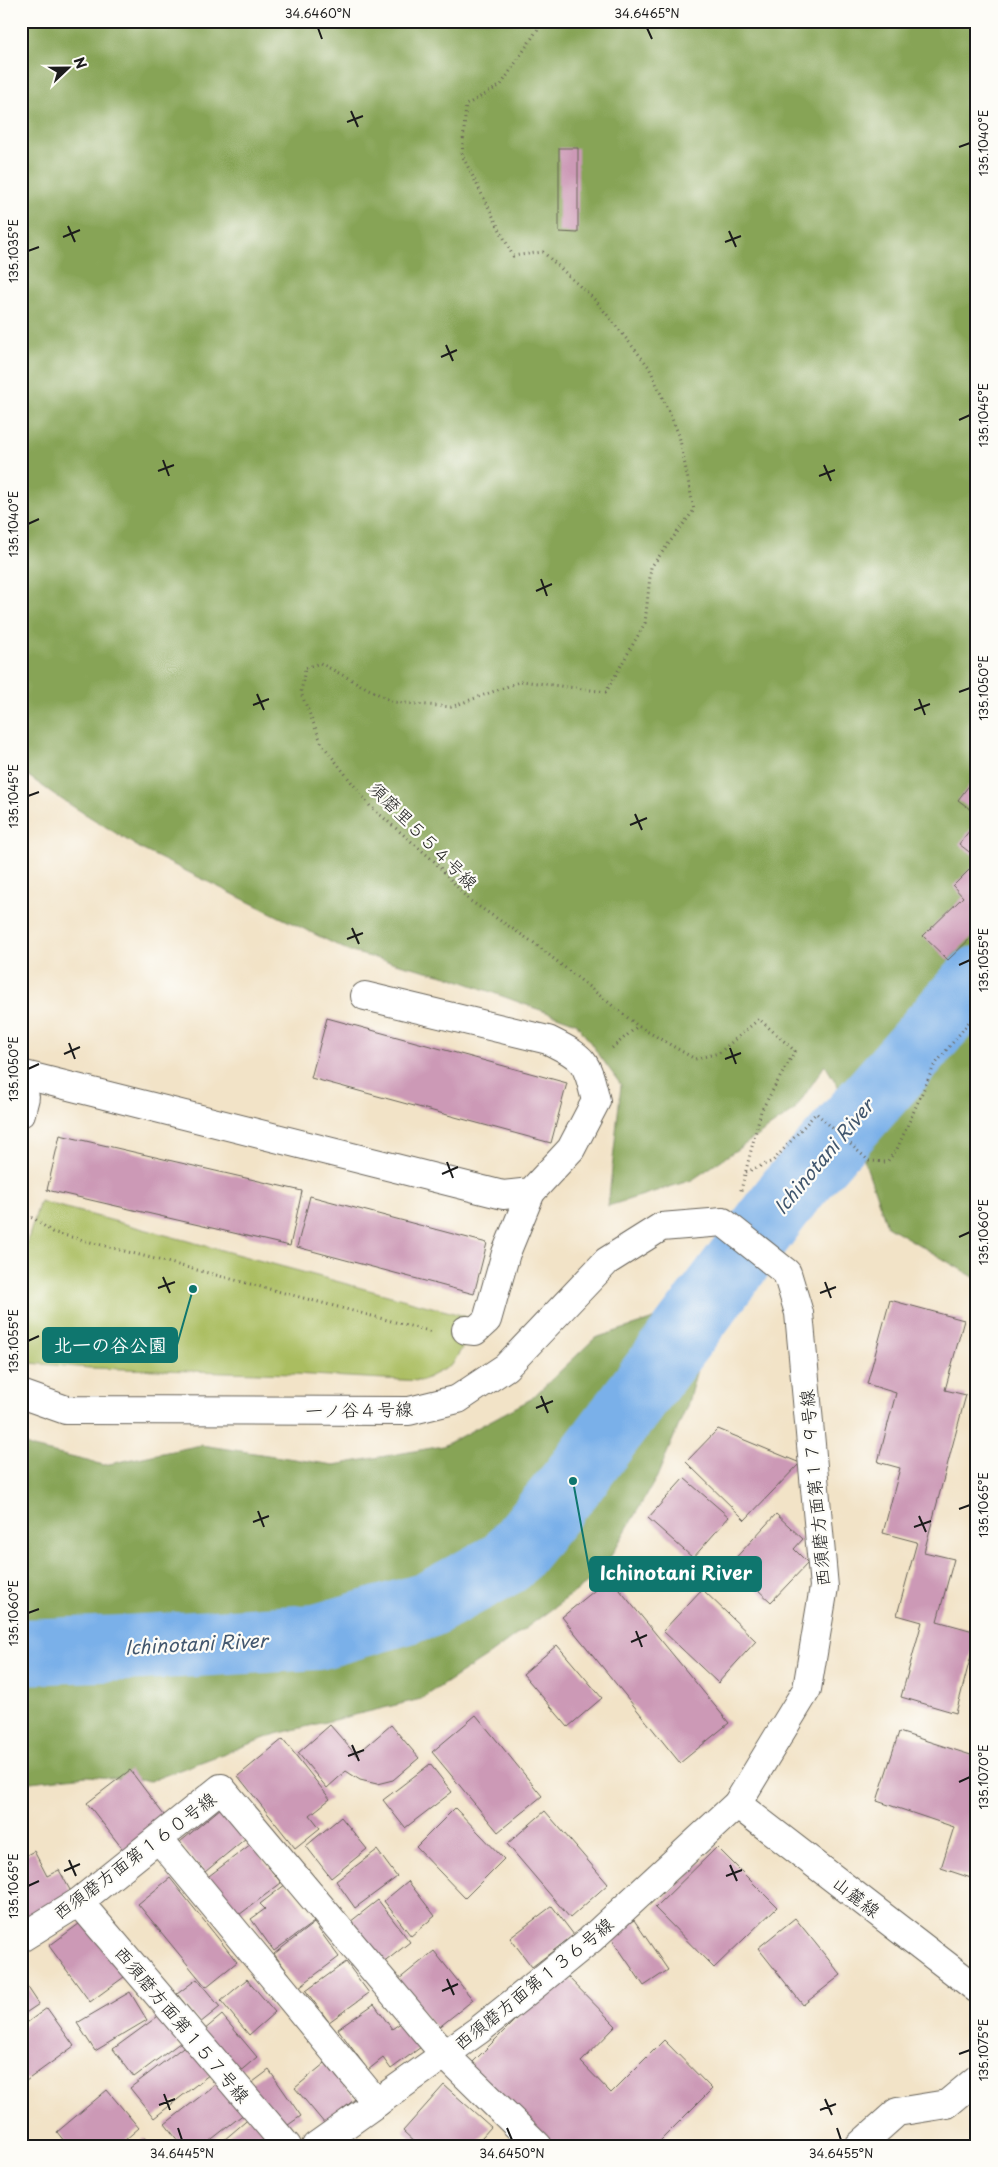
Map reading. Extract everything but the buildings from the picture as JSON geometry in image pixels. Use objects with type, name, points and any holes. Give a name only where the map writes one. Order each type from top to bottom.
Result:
[{"type":"street","points":[[365,996],[548,1040],[575,1054],[588,1069],[596,1101],[571,1149],[531,1192],[506,1253],[487,1320],[475,1331],[466,1330]]},
{"type":"street","points":[[21,1074],[503,1195],[531,1192]]},
{"type":"street","points":[[21,1086],[26,1097],[21,1113]]},
{"type":"street","name":"西須磨方面第１７９号線","points":[[723,1222],[787,1273],[799,1313],[824,1587],[807,1689],[737,1804]]},
{"type":"street","name":"一ノ谷４号線","points":[[21,1394],[66,1410],[409,1411],[458,1399],[506,1367],[607,1262],[660,1227],[723,1222]]},
{"type":"street","name":"西須磨方面第１６０号線","points":[[21,1938],[79,1902],[221,1788],[445,2055]]},
{"type":"street","name":"山麓線","points":[[737,1804],[977,1989]]},
{"type":"street","name":"西須磨方面第１３６号線","points":[[316,2146],[479,2030],[590,1940],[737,1804]]},
{"type":"street","points":[[159,1839],[376,2103]]},
{"type":"street","name":"西須磨方面第１５７号線","points":[[79,1902],[287,2146]]},
{"type":"street","points":[[445,2055],[538,2146]]},
{"type":"street","points":[[859,2146],[897,2112],[947,2104],[977,2079]]},
{"type":"path","name":"須磨里５５４号線","points":[[543,21],[501,85],[466,105],[462,155],[513,256],[543,252],[596,301],[648,367],[679,435],[694,510],[651,567],[645,623],[606,692],[522,681],[451,707],[392,702],[320,663],[305,668],[300,693],[322,744],[370,806],[434,861],[469,900],[534,943],[638,1026],[695,1059],[719,1053],[759,1019],[795,1050],[761,1111],[739,1199]]},
{"type":"path","points":[[746,1172],[773,1161],[816,1114],[870,1162],[887,1162],[897,1149],[934,1066],[977,1012]]},
{"type":"path","points":[[22,1214],[35,1219],[52,1232],[447,1336],[466,1330]]},
{"type":"green space","points":[[21,21],[977,21],[977,1279],[887,1226],[839,1088],[825,1065],[794,1111],[692,1180],[608,1206],[621,1085],[576,1023],[447,976],[351,952],[143,850],[61,799],[21,771]]},
{"type":"green space","points":[[40,1201],[465,1316],[467,1340],[452,1365],[421,1381],[293,1374],[90,1368],[29,1363],[21,1355],[21,1262]]},
{"type":"green space","points":[[666,1315],[701,1355],[687,1406],[657,1477],[601,1573],[489,1655],[421,1699],[276,1734],[150,1781],[87,1776],[21,1783],[21,1443],[33,1448],[104,1465],[201,1445],[334,1465],[443,1446],[531,1399],[595,1338]]},
{"type":"waterway","name":"Ichinotani River","points":[[21,1652],[317,1637],[428,1605],[507,1562],[573,1481],[790,1192],[977,979]]},
{"type":"place","name":"北一の谷公園","points":[[193,1289]]},
{"type":"place","name":"Ichinotani River","points":[[573,1481]]}]
